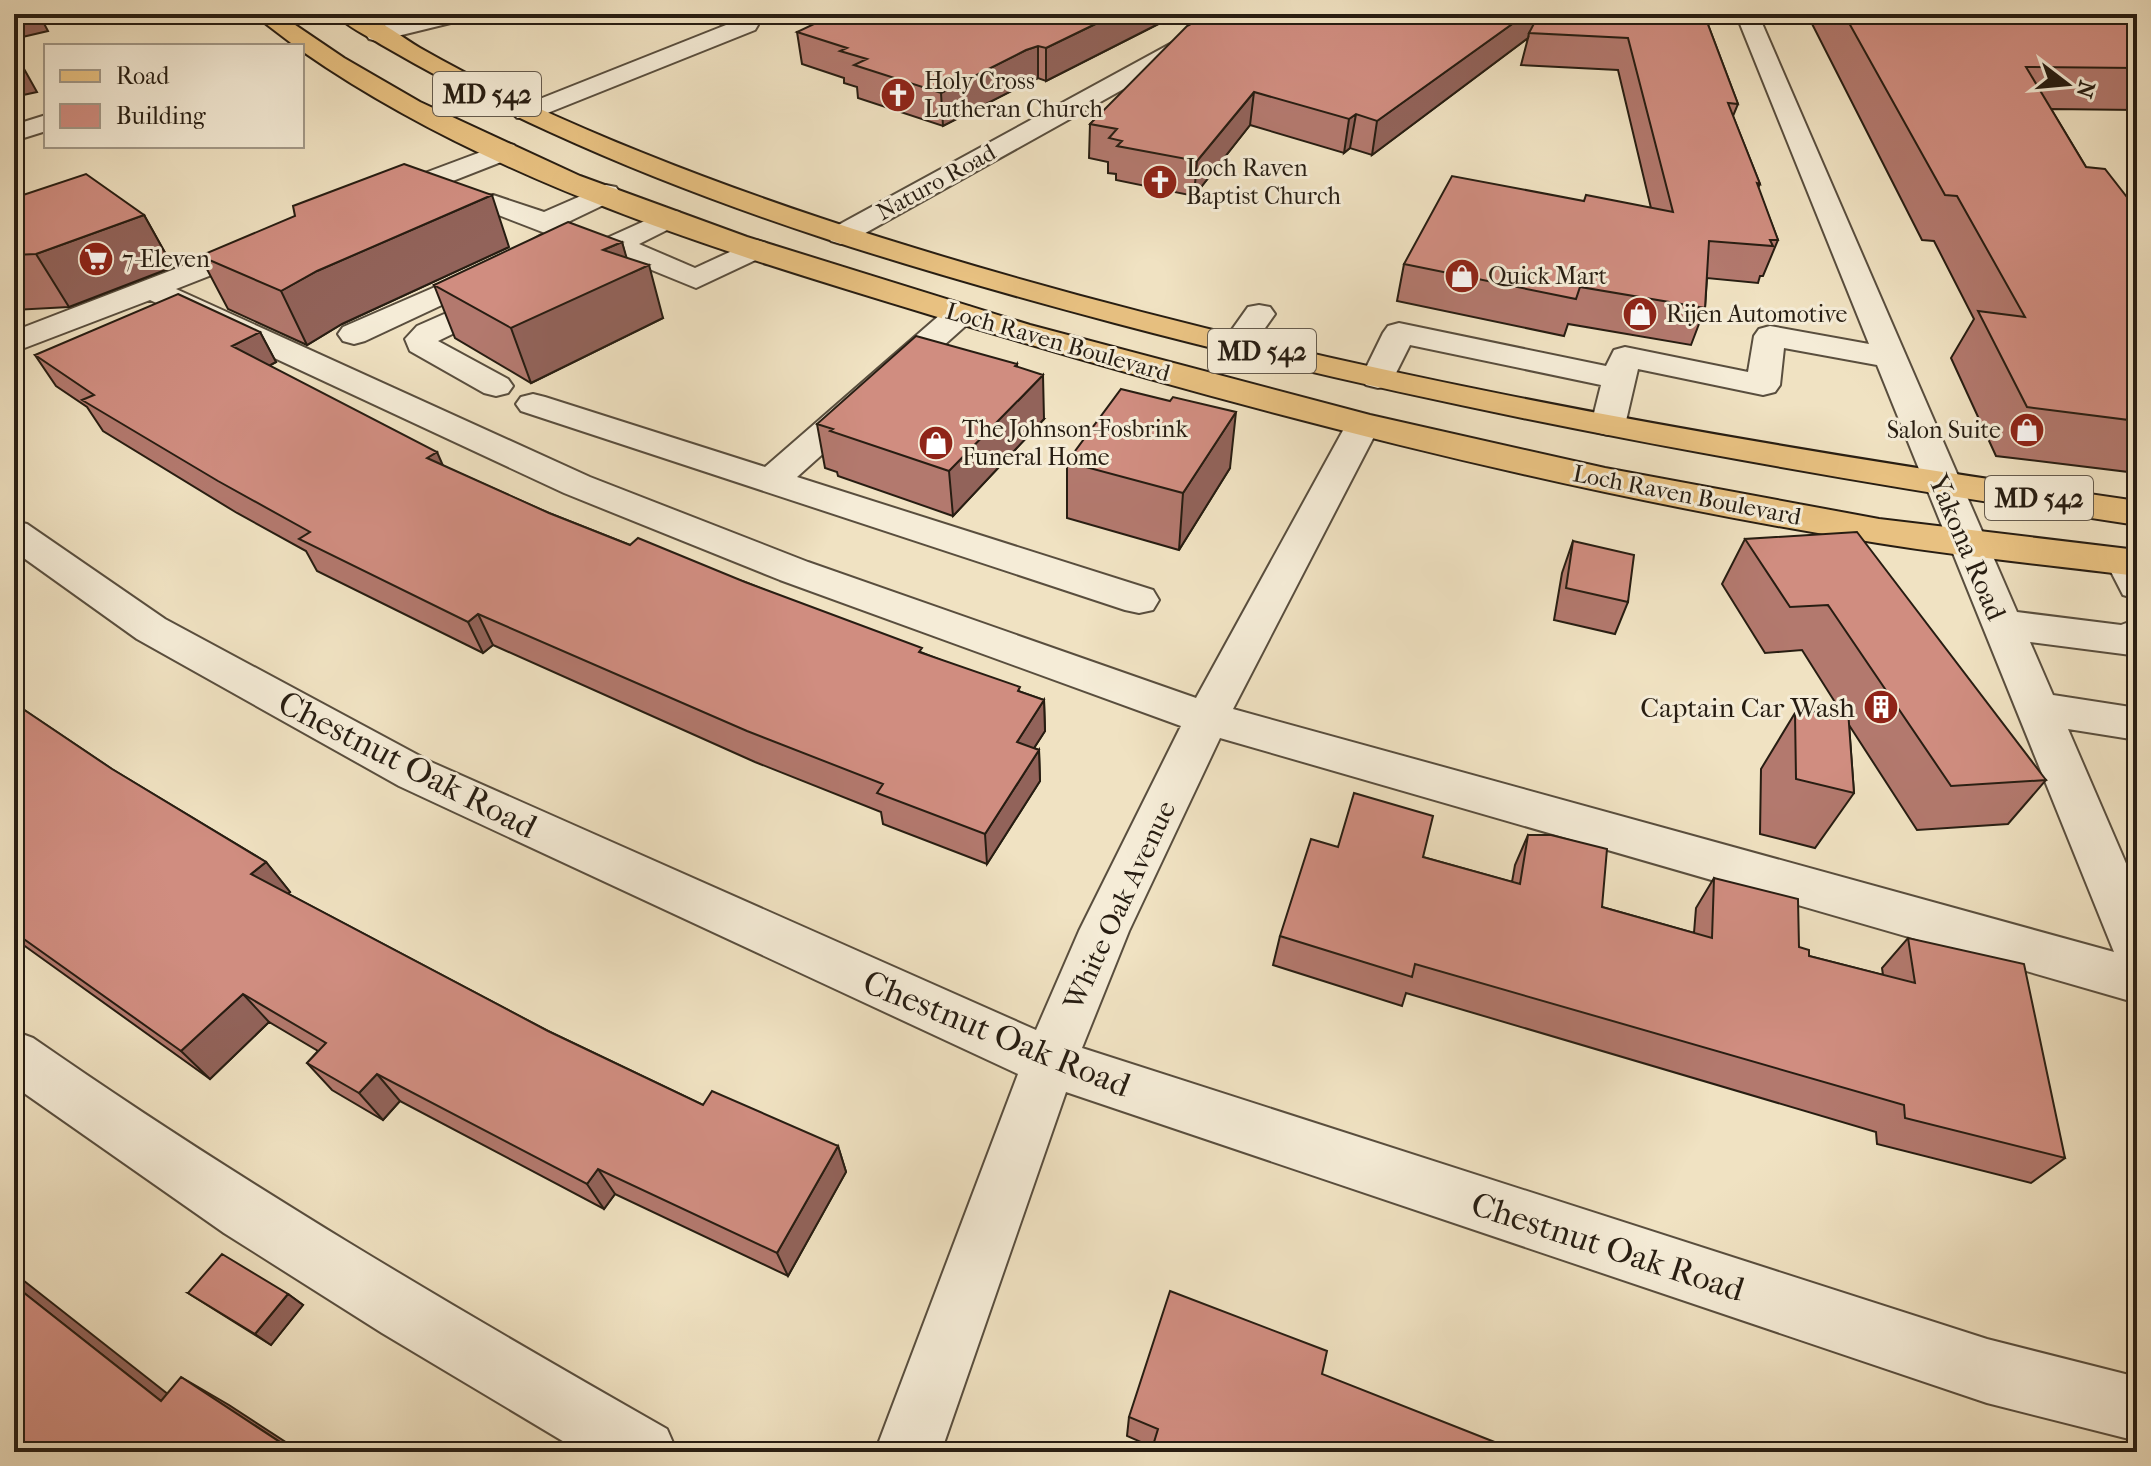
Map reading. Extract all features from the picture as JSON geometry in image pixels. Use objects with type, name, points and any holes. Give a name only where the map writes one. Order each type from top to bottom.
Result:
[{"type":"main road","name":"Loch Raven Boulevard","points":[[264,14],[326,45],[374,86],[505,151],[669,218],[960,314],[1363,425],[1698,498],[1849,526],[2133,570]]},
{"type":"main road","name":"Loch Raven Boulevard","points":[[346,14],[377,34],[526,113],[661,171],[841,235],[1006,284],[1237,345],[1378,378],[1608,425],[1941,483],[2137,513]]},
{"type":"main road","points":[[326,45],[377,34]]},
{"type":"street","points":[[377,34],[459,14]]},
{"type":"street","points":[[714,14],[747,25]]},
{"type":"street","points":[[526,113],[774,14]]},
{"type":"street","name":"Naturo Road","points":[[841,235],[1241,14]]},
{"type":"street","name":"Yakona Road","points":[[1747,14],[2137,947]]},
{"type":"street","points":[[14,133],[44,124]]},
{"type":"street","points":[[363,206],[505,151]]},
{"type":"street","points":[[545,222],[606,193]]},
{"type":"street","points":[[354,334],[542,248],[567,232],[493,203]]},
{"type":"street","points":[[496,386],[421,344],[421,339],[669,218]]},
{"type":"street","points":[[14,342],[292,234]]},
{"type":"street","points":[[615,244],[696,279],[756,249]]},
{"type":"street","points":[[151,289],[577,485],[794,571],[1207,718],[2137,981]]},
{"type":"street","points":[[773,479],[960,314]]},
{"type":"street","points":[[1237,345],[1259,314]]},
{"type":"street","points":[[1378,378],[1399,333],[1619,379]]},
{"type":"street","points":[[1608,425],[1625,357],[1763,385],[1770,336],[1888,357]]},
{"type":"street","points":[[533,404],[773,479],[1139,600]]},
{"type":"street","name":"White Oak Avenue","points":[[908,1452],[1049,1062],[1104,931],[1207,718],[1363,425]]},
{"type":"street","name":"Chestnut Oak Road","points":[[14,533],[151,629],[415,774],[1049,1062],[1987,1371],[2137,1409]]},
{"type":"street","points":[[2000,624],[2135,642]]},
{"type":"street","points":[[2035,708],[2137,724]]},
{"type":"street","points":[[14,1055],[286,1237],[474,1354],[644,1452]]},
{"type":"building","points":[[835,14],[1116,14],[1046,48],[1038,46],[1026,50],[941,93],[854,65],[867,59],[840,51],[847,48],[797,32]]},
{"type":"building","points":[[1210,14],[1526,14],[1377,121],[1356,114],[1349,119],[1254,92],[1197,161],[1117,146],[1122,141],[1109,138],[1117,129],[1090,124],[1187,26]]},
{"type":"building","points":[[1539,14],[1704,14],[1738,104],[1728,103],[1778,240],[1770,240],[1773,246],[1709,241],[1705,308],[1580,287],[1576,299],[1404,264],[1452,176],[1584,201],[1586,195],[1673,212],[1628,38],[1529,33]]},
{"type":"building","points":[[1844,14],[2121,14],[2137,20],[2137,68],[2026,67],[2086,167],[2105,169],[2137,210],[2137,421],[2027,407],[1978,311],[2025,317],[1957,196],[1945,195]]},
{"type":"building","points":[[404,164],[492,195],[317,271],[281,291],[200,256],[295,216],[293,206]]},
{"type":"building","points":[[86,174],[144,215],[36,254],[14,255],[14,198]]},
{"type":"building","points":[[568,222],[622,242],[603,250],[649,265],[511,328],[434,285]]},
{"type":"building","points":[[178,294],[260,332],[232,346],[437,452],[427,458],[549,513],[630,545],[638,538],[922,648],[919,652],[1020,687],[1018,691],[1044,700],[1017,742],[1039,750],[985,834],[877,793],[883,784],[747,731],[478,614],[468,622],[299,539],[310,532],[82,400],[94,395],[35,355]]},
{"type":"building","points":[[916,336],[1017,364],[1015,366],[1043,375],[949,471],[817,424]]},
{"type":"building","points":[[1121,389],[1236,412],[1183,493],[1067,462]]},
{"type":"building","points":[[1857,532],[2046,780],[1951,786],[1828,605],[1790,607],[1745,539]]},
{"type":"building","points":[[1573,541],[1634,555],[1628,602],[1566,588]]},
{"type":"building","points":[[14,703],[112,769],[266,862],[251,874],[548,1031],[703,1105],[712,1091],[838,1146],[777,1253],[598,1169],[587,1184],[377,1074],[359,1093],[307,1063],[326,1043],[243,994],[181,1051],[14,932]]},
{"type":"building","points":[[1848,710],[1854,793],[1796,779],[1795,713]]},
{"type":"building","points":[[1354,793],[1433,816],[1423,857],[1520,884],[1528,835],[1551,835],[1607,849],[1602,907],[1712,938],[1714,878],[1798,899],[1799,947],[1809,950],[1809,956],[1915,983],[1908,938],[2024,964],[2065,1158],[1905,1118],[1904,1105],[1415,964],[1412,977],[1280,936],[1311,839],[1338,847]]},
{"type":"building","points":[[222,1254],[288,1294],[255,1334],[188,1293]]},
{"type":"building","points":[[14,1285],[161,1401],[181,1377],[295,1452],[14,1452]]},
{"type":"building","points":[[1170,1291],[1327,1351],[1322,1374],[1520,1452],[1151,1452],[1158,1429],[1129,1417]]},
{"type":"place","name":"Holy Cross Lutheran Church","points":[[898,95]]},
{"type":"place","name":"Loch Raven Baptist Church","points":[[1160,182]]},
{"type":"place","name":"7-Eleven","points":[[96,259]]},
{"type":"place","name":"Quick Mart","points":[[1462,276]]},
{"type":"place","name":"Rijen Automotive","points":[[1640,314]]},
{"type":"place","name":"Salon Suite","points":[[2027,430]]},
{"type":"place","name":"The Johnson-Fosbrink Funeral Home","points":[[936,443]]},
{"type":"place","name":"Captain Car Wash","points":[[1881,707]]}]
